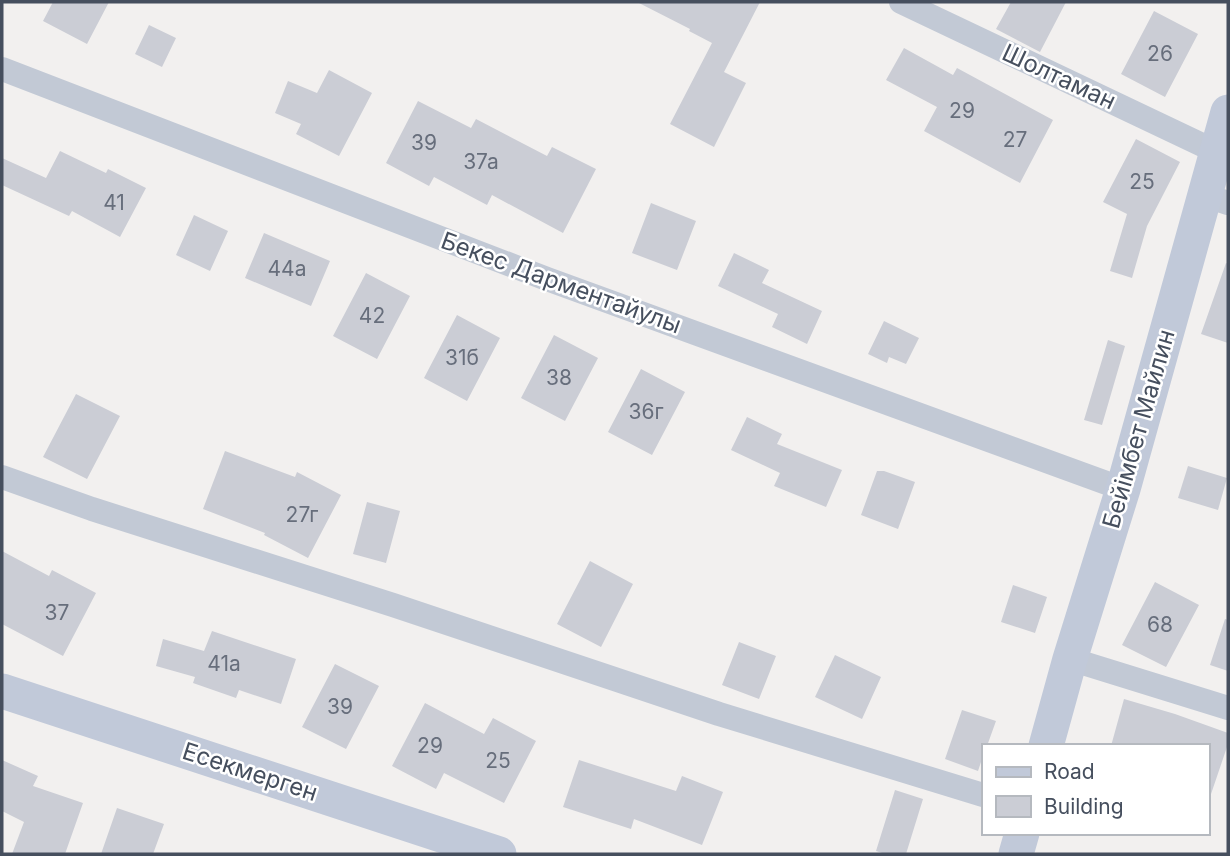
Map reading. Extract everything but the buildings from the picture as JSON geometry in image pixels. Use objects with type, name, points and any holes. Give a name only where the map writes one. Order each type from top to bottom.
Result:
[{"type":"street","name":"Шолтаман","points":[[901,2],[1217,152]]},
{"type":"street","name":"Бекес Дарментайулы","points":[[2,69],[547,279],[1123,489]]},
{"type":"street","name":"Бейімбет Майлин","points":[[1047,744],[1070,659],[1216,199],[1217,152],[1228,112]]},
{"type":"street","points":[[2,477],[92,509],[393,604],[719,714],[982,794]]},
{"type":"street","points":[[1070,659],[1228,708]]},
{"type":"street","name":"Eсекмерген","points":[[2,691],[499,854]]},
{"type":"street","points":[[1016,854],[1021,835]]}]
